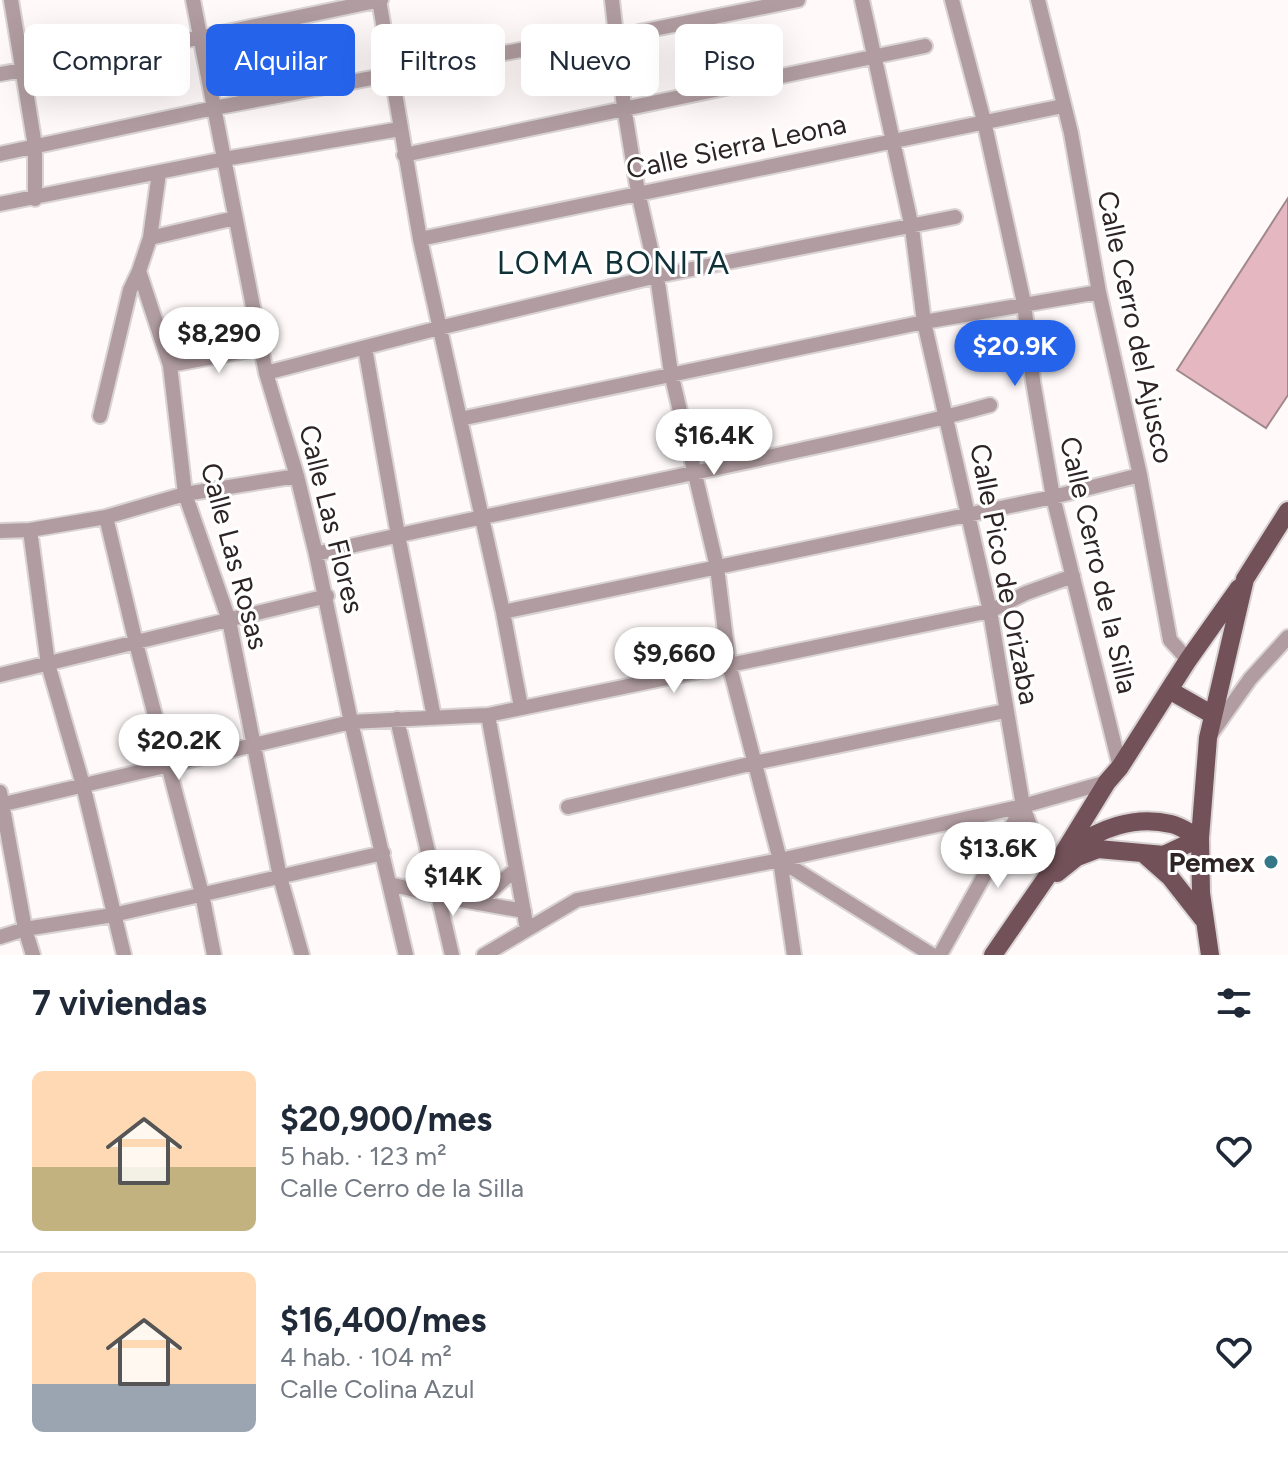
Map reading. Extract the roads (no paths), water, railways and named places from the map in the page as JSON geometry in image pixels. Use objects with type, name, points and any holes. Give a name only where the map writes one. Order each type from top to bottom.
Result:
[{"type":"main road","points":[[993,955],[1288,511]]},
{"type":"main road","points":[[1210,955],[1203,919],[1200,838],[1208,738],[1245,579]]},
{"type":"main road","points":[[1169,690],[1213,715]]},
{"type":"main road","points":[[1064,852],[1097,831],[1135,821],[1173,824],[1200,838]]},
{"type":"main road","points":[[1044,880],[1077,857],[1098,849],[1164,855],[1200,838]]},
{"type":"main road","points":[[1144,854],[1170,877],[1203,919]]},
{"type":"street","points":[[11,0],[35,146],[35,199]]},
{"type":"street","name":"Calle Las Flores","points":[[193,0],[266,373],[297,476],[327,596],[351,722],[406,955]]},
{"type":"street","points":[[0,74],[198,38],[380,0],[384,24]]},
{"type":"street","points":[[612,0],[615,24]]},
{"type":"street","points":[[659,28],[798,0]]},
{"type":"street","name":"Calle Pico de Orizaba","points":[[862,0],[912,228],[924,322],[990,611],[1023,806],[1044,880]]},
{"type":"street","name":"Calle Cerro de la Silla","points":[[952,0],[984,121],[1024,303],[1033,381],[1053,497],[1120,767]]},
{"type":"street","name":"Calle Cerro del Ajusco","points":[[1038,0],[1071,133],[1099,292],[1140,475],[1170,640],[1188,660]]},
{"type":"street","points":[[404,155],[925,46]]},
{"type":"street","points":[[0,154],[371,77]]},
{"type":"street","points":[[396,96],[420,239],[503,612],[521,707]]},
{"type":"street","points":[[623,96],[638,192],[657,276],[671,373],[717,567],[729,664],[780,860],[794,955]]},
{"type":"street","name":"Calle Sierra Leona","points":[[420,239],[1063,106]]},
{"type":"street","points":[[0,204],[224,159],[400,129]]},
{"type":"street","points":[[100,416],[130,290],[150,238],[159,173]]},
{"type":"street","points":[[266,373],[657,276],[912,228],[955,217]]},
{"type":"street","points":[[150,238],[235,218]]},
{"type":"street","name":"Calle Las Rosas","points":[[139,271],[170,365],[185,494],[229,620],[280,877],[302,955]]},
{"type":"street","points":[[460,419],[924,322],[1099,292]]},
{"type":"street","points":[[170,365],[261,348]]},
{"type":"street","points":[[365,348],[434,717]]},
{"type":"street","points":[[316,554],[693,474],[946,418],[990,405]]},
{"type":"street","points":[[503,612],[1053,497],[1140,475]]},
{"type":"street","points":[[0,531],[30,530],[106,517],[185,494],[297,476]]},
{"type":"street","points":[[106,517],[202,894],[214,955]]},
{"type":"street","points":[[30,530],[48,664],[83,785],[124,955]]},
{"type":"street","points":[[33,955],[25,929],[1,801],[83,785],[351,722],[488,715],[990,611],[1026,593],[1073,576]]},
{"type":"street","points":[[0,675],[327,596]]},
{"type":"street","points":[[1208,738],[1250,679],[1288,637]]},
{"type":"street","points":[[568,807],[754,763],[1005,711]]},
{"type":"street","points":[[488,715],[527,929]]},
{"type":"street","points":[[397,719],[452,955]]},
{"type":"street","points":[[484,955],[577,900],[780,860],[1023,806],[1107,782]]},
{"type":"street","points":[[940,955],[1023,806]]},
{"type":"street","points":[[0,937],[25,929],[113,915],[383,853]]},
{"type":"street","points":[[780,860],[932,955]]},
{"type":"street","points":[[477,903],[516,869]]},
{"type":"street","points":[[390,884],[524,911]]},
{"type":"place","name":"Pemex","points":[[1271,862]]},
{"type":"district","name":"LOMA BONITA","points":[[614,263]]}]
